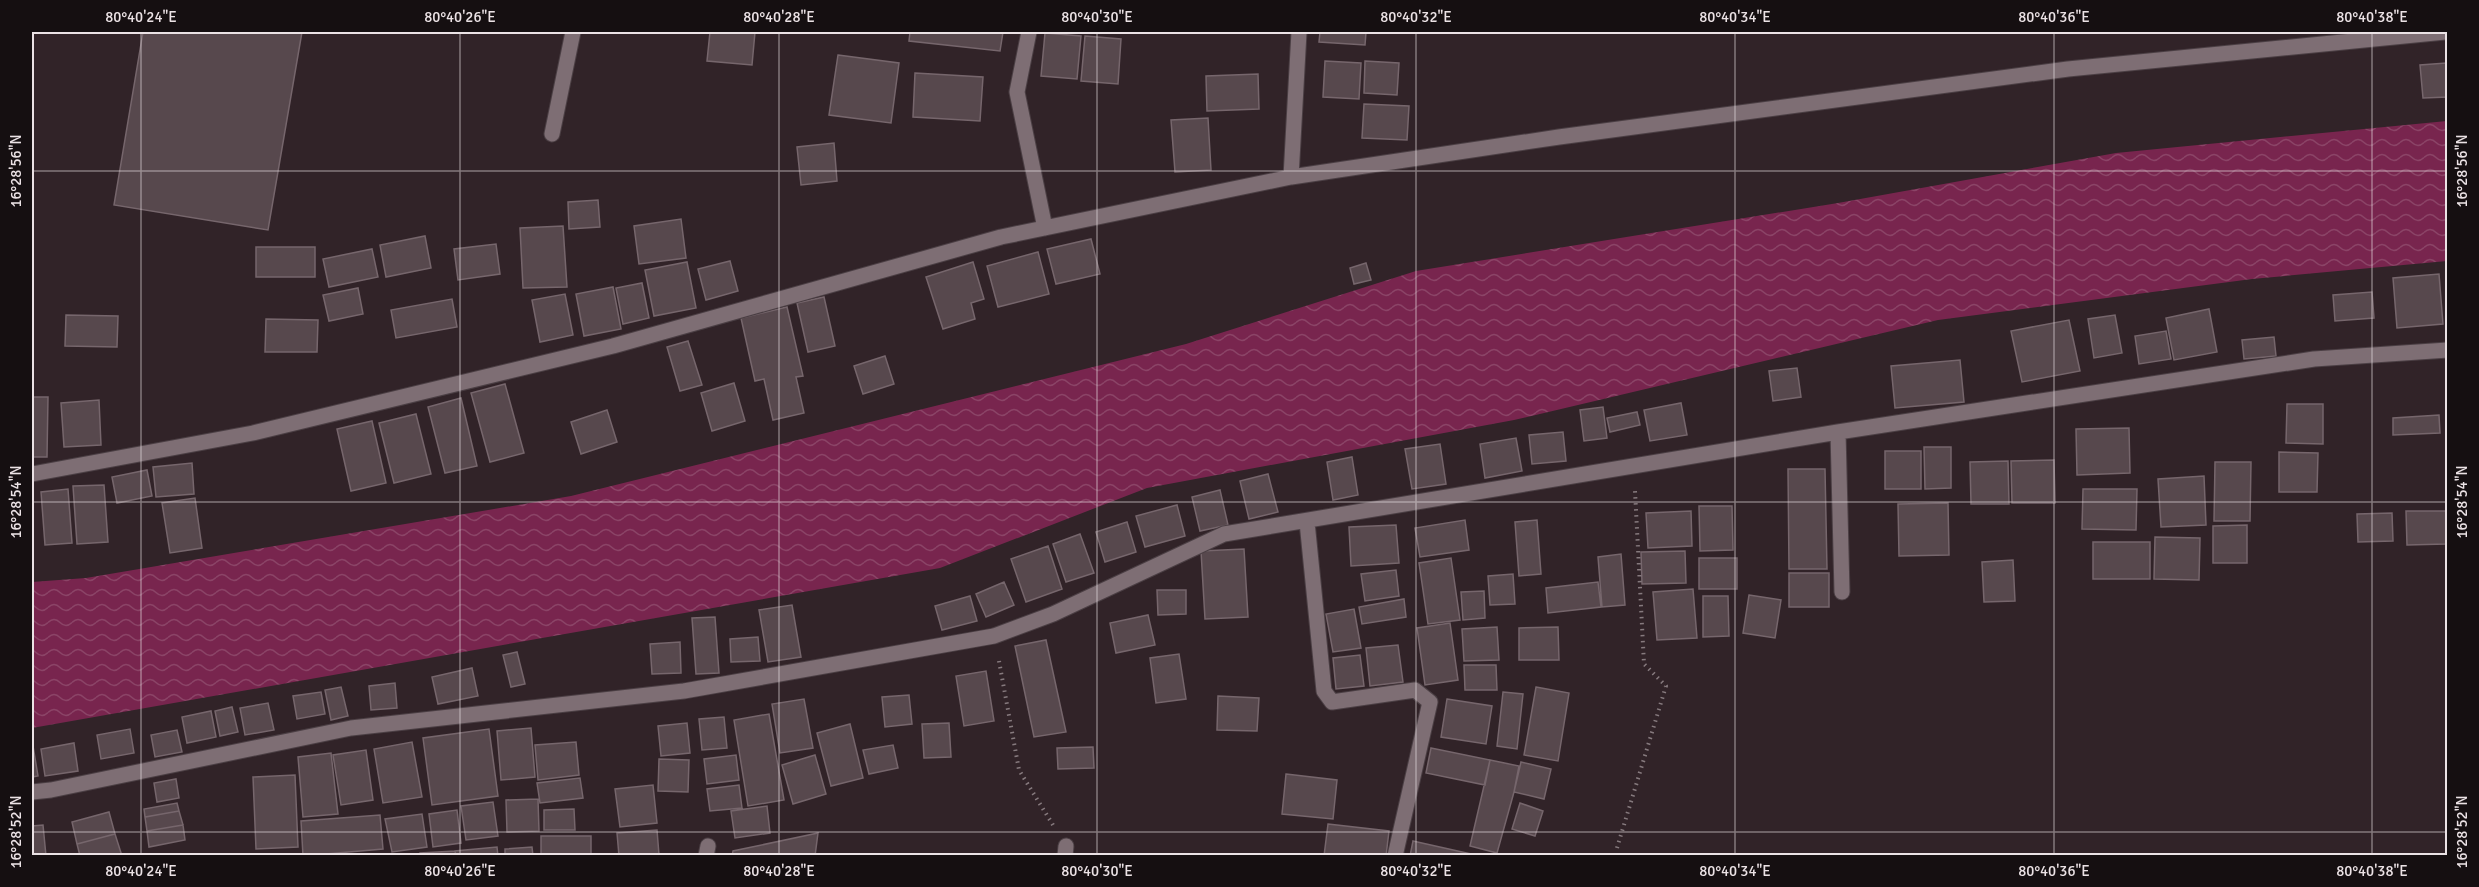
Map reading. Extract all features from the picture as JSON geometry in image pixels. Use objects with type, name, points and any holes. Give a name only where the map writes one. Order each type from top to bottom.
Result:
[{"type":"street","points":[[552,134],[573,32]]},
{"type":"street","points":[[1029,32],[1017,92],[1045,228]]},
{"type":"street","points":[[1291,177],[1299,32]]},
{"type":"street","points":[[32,474],[265,430],[613,346],[1001,237],[1291,177],[1559,137],[2068,69],[2445,32]]},
{"type":"street","points":[[32,792],[351,728],[684,691],[994,636],[1053,614],[1224,534],[1838,432],[2314,359],[2448,350]]},
{"type":"street","points":[[1838,432],[1842,592]]},
{"type":"street","points":[[1307,522],[1324,691],[1332,702],[1415,690],[1430,702],[1395,855]]},
{"type":"path","points":[[1617,848],[1666,686],[1644,664],[1634,466]]},
{"type":"path","points":[[994,636],[1019,770],[1066,851]]},
{"type":"water","points":[[2447,121],[2447,261],[2252,279],[1938,320],[1514,420],[1147,488],[940,568],[32,728],[32,582],[86,578],[571,496],[1186,344],[1416,271],[1838,203],[2116,153]]},
{"type":"building","points":[[143,32],[302,32],[268,230],[114,205]]},
{"type":"building","points":[[710,32],[755,32],[752,65],[707,61]]},
{"type":"building","points":[[910,32],[1003,32],[1000,51],[909,41]]},
{"type":"building","points":[[1320,32],[1366,32],[1365,45],[1319,42]]},
{"type":"building","points":[[1045,33],[1081,36],[1077,79],[1041,76]]},
{"type":"building","points":[[1085,36],[1121,39],[1118,84],[1081,81]]},
{"type":"building","points":[[838,55],[899,63],[891,123],[829,115]]},
{"type":"building","points":[[1325,61],[1361,63],[1359,99],[1323,97]]},
{"type":"building","points":[[1365,61],[1399,63],[1397,95],[1364,93]]},
{"type":"building","points":[[2446,63],[2448,97],[2423,98],[2420,65]]},
{"type":"building","points":[[915,73],[983,77],[980,121],[913,117]]},
{"type":"building","points":[[1258,74],[1259,109],[1207,111],[1206,76]]},
{"type":"building","points":[[1364,104],[1409,106],[1407,140],[1362,138]]},
{"type":"building","points":[[1208,118],[1211,170],[1175,172],[1171,120]]},
{"type":"building","points":[[834,143],[837,181],[801,185],[797,147]]},
{"type":"building","points":[[598,200],[600,227],[569,229],[568,202]]},
{"type":"building","points":[[681,219],[686,258],[639,264],[634,226]]},
{"type":"building","points":[[563,226],[567,287],[523,288],[520,228]]},
{"type":"building","points":[[425,236],[431,268],[386,277],[380,245]]},
{"type":"building","points":[[1091,239],[1100,274],[1056,284],[1047,249]]},
{"type":"building","points":[[496,244],[500,274],[458,280],[454,249]]},
{"type":"building","points":[[256,247],[315,247],[315,277],[256,277]]},
{"type":"building","points":[[372,249],[378,277],[329,287],[323,259]]},
{"type":"building","points":[[1038,252],[1049,294],[998,307],[987,266]]},
{"type":"building","points":[[730,261],[738,291],[706,300],[698,269]]},
{"type":"building","points":[[687,262],[696,308],[654,316],[645,270]]},
{"type":"building","points":[[973,262],[984,299],[971,303],[975,319],[943,329],[926,277]]},
{"type":"building","points":[[1366,263],[1371,280],[1354,284],[1350,268]]},
{"type":"building","points":[[2439,274],[2443,324],[2397,328],[2393,278]]},
{"type":"building","points":[[642,283],[649,318],[623,324],[616,288]]},
{"type":"building","points":[[613,287],[621,329],[584,336],[576,294]]},
{"type":"building","points":[[358,288],[363,314],[329,321],[323,295]]},
{"type":"building","points":[[2372,292],[2374,318],[2335,321],[2333,295]]},
{"type":"building","points":[[565,294],[573,335],[540,342],[532,300]]},
{"type":"building","points":[[824,297],[835,346],[808,352],[797,303]]},
{"type":"building","points":[[452,299],[457,327],[396,338],[391,310]]},
{"type":"building","points":[[787,307],[803,376],[796,377],[804,413],[773,420],[764,379],[755,381],[741,318]]},
{"type":"building","points":[[2209,309],[2217,352],[2174,360],[2166,318]]},
{"type":"building","points":[[66,315],[118,316],[117,347],[65,346]]},
{"type":"building","points":[[2115,315],[2122,353],[2094,358],[2088,319]]},
{"type":"building","points":[[266,319],[318,320],[317,352],[265,352]]},
{"type":"building","points":[[2069,320],[2080,371],[2022,382],[2011,331]]},
{"type":"building","points":[[2166,331],[2171,359],[2139,364],[2135,336]]},
{"type":"building","points":[[2274,337],[2276,356],[2244,359],[2242,340]]},
{"type":"building","points":[[688,341],[702,385],[680,391],[667,347]]},
{"type":"building","points":[[885,356],[894,384],[863,394],[854,366]]},
{"type":"building","points":[[1960,360],[1964,402],[1895,408],[1891,366]]},
{"type":"building","points":[[1797,368],[1801,397],[1773,401],[1769,371]]},
{"type":"building","points":[[734,383],[745,421],[712,431],[701,393]]},
{"type":"building","points":[[505,384],[524,453],[490,462],[471,393]]},
{"type":"building","points":[[32,397],[48,397],[47,457],[32,457]]},
{"type":"building","points":[[461,398],[477,466],[445,473],[428,407]]},
{"type":"building","points":[[99,400],[101,445],[64,447],[61,403]]},
{"type":"building","points":[[1681,403],[1687,435],[1650,441],[1644,410]]},
{"type":"building","points":[[2287,404],[2323,404],[2323,444],[2286,443]]},
{"type":"building","points":[[1603,407],[1607,438],[1584,441],[1580,410]]},
{"type":"building","points":[[607,410],[617,442],[581,454],[571,422]]},
{"type":"building","points":[[1637,412],[1640,425],[1610,432],[1607,418]]},
{"type":"building","points":[[416,414],[431,474],[394,483],[379,423]]},
{"type":"building","points":[[2439,415],[2440,433],[2393,435],[2393,418]]},
{"type":"building","points":[[372,421],[386,483],[351,491],[337,429]]},
{"type":"building","points":[[2129,428],[2130,473],[2077,475],[2076,429]]},
{"type":"building","points":[[1563,432],[1566,461],[1532,464],[1529,435]]},
{"type":"building","points":[[1516,438],[1522,471],[1485,478],[1480,444]]},
{"type":"building","points":[[1440,444],[1446,484],[1412,489],[1405,449]]},
{"type":"building","points":[[1924,447],[1951,447],[1951,488],[1925,489]]},
{"type":"building","points":[[1885,451],[1921,451],[1921,489],[1885,489]]},
{"type":"building","points":[[2279,452],[2318,453],[2317,492],[2279,492]]},
{"type":"building","points":[[1352,457],[1358,495],[1333,500],[1327,462]]},
{"type":"building","points":[[2054,460],[2055,503],[2012,503],[2011,461]]},
{"type":"building","points":[[2008,461],[2009,504],[1971,504],[1970,462]]},
{"type":"building","points":[[2215,462],[2251,462],[2250,521],[2214,521]]},
{"type":"building","points":[[192,463],[194,494],[156,497],[153,467]]},
{"type":"building","points":[[1788,469],[1825,469],[1827,569],[1789,569]]},
{"type":"building","points":[[147,470],[152,496],[117,503],[112,477]]},
{"type":"building","points":[[1268,474],[1278,512],[1249,519],[1240,481]]},
{"type":"building","points":[[2204,476],[2206,525],[2161,527],[2158,479]]},
{"type":"building","points":[[104,485],[108,542],[77,544],[73,486]]},
{"type":"building","points":[[68,489],[72,543],[45,545],[41,492]]},
{"type":"building","points":[[2083,489],[2137,489],[2136,530],[2082,529]]},
{"type":"building","points":[[1220,490],[1228,525],[1200,531],[1192,497]]},
{"type":"building","points":[[195,498],[202,548],[170,553],[162,503]]},
{"type":"building","points":[[1948,503],[1949,555],[1899,556],[1898,504]]},
{"type":"building","points":[[1177,505],[1185,536],[1145,547],[1136,516]]},
{"type":"building","points":[[1699,506],[1732,506],[1733,550],[1700,551]]},
{"type":"building","points":[[1691,511],[1692,546],[1648,548],[1646,513]]},
{"type":"building","points":[[2406,511],[2446,511],[2446,544],[2407,545]]},
{"type":"building","points":[[2392,513],[2393,541],[2358,542],[2357,514]]},
{"type":"building","points":[[1465,520],[1469,550],[1420,557],[1415,528]]},
{"type":"building","points":[[1537,520],[1541,574],[1519,576],[1515,522]]},
{"type":"building","points":[[1127,522],[1136,552],[1105,562],[1096,532]]},
{"type":"building","points":[[1396,525],[1399,563],[1351,566],[1349,527]]},
{"type":"building","points":[[2247,525],[2247,563],[2213,563],[2213,526]]},
{"type":"building","points":[[1080,534],[1094,573],[1066,582],[1053,544]]},
{"type":"building","points":[[2155,537],[2200,538],[2199,580],[2154,579]]},
{"type":"building","points":[[2093,542],[2150,542],[2150,579],[2093,579]]},
{"type":"building","points":[[1048,546],[1062,589],[1026,602],[1011,559]]},
{"type":"building","points":[[1244,549],[1248,617],[1205,619],[1201,551]]},
{"type":"building","points":[[1685,551],[1686,583],[1642,584],[1641,552]]},
{"type":"building","points":[[1621,554],[1625,605],[1602,607],[1598,557]]},
{"type":"building","points":[[1451,558],[1460,620],[1428,624],[1419,563]]},
{"type":"building","points":[[1699,558],[1737,558],[1737,589],[1699,589]]},
{"type":"building","points":[[2013,560],[2015,601],[1984,602],[1982,562]]},
{"type":"building","points":[[1396,570],[1399,596],[1365,601],[1361,574]]},
{"type":"building","points":[[1789,573],[1829,573],[1829,607],[1789,607]]},
{"type":"building","points":[[1513,574],[1515,604],[1490,605],[1488,576]]},
{"type":"building","points":[[1004,582],[1014,605],[986,617],[976,594]]},
{"type":"building","points":[[1598,582],[1601,607],[1548,613],[1546,588]]},
{"type":"building","points":[[1693,589],[1697,638],[1657,640],[1653,592]]},
{"type":"building","points":[[1157,590],[1186,590],[1186,614],[1158,615]]},
{"type":"building","points":[[1484,591],[1485,618],[1463,620],[1461,592]]},
{"type":"building","points":[[1749,595],[1781,600],[1775,638],[1743,633]]},
{"type":"building","points":[[970,596],[977,621],[942,630],[935,606]]},
{"type":"building","points":[[1703,596],[1728,596],[1729,636],[1703,637]]},
{"type":"building","points":[[1404,599],[1406,617],[1362,624],[1359,607]]},
{"type":"building","points":[[792,605],[801,657],[768,662],[759,610]]},
{"type":"building","points":[[1354,609],[1361,648],[1333,652],[1326,614]]},
{"type":"building","points":[[1148,615],[1155,645],[1116,653],[1110,623]]},
{"type":"building","points":[[715,617],[719,673],[696,674],[692,618]]},
{"type":"building","points":[[1450,623],[1458,680],[1425,685],[1417,628]]},
{"type":"building","points":[[1497,627],[1499,660],[1464,661],[1462,629]]},
{"type":"building","points":[[1558,627],[1559,660],[1519,660],[1519,628]]},
{"type":"building","points":[[758,637],[760,661],[731,662],[730,639]]},
{"type":"building","points":[[1046,640],[1066,732],[1034,737],[1015,646]]},
{"type":"building","points":[[680,642],[681,673],[652,674],[650,644]]},
{"type":"building","points":[[1398,645],[1403,682],[1370,686],[1366,648]]},
{"type":"building","points":[[517,652],[525,684],[511,687],[503,655]]},
{"type":"building","points":[[1179,654],[1186,699],[1156,703],[1150,658]]},
{"type":"building","points":[[1360,655],[1364,686],[1336,689],[1333,658]]},
{"type":"building","points":[[1464,665],[1496,665],[1497,690],[1465,690]]},
{"type":"building","points":[[472,668],[478,696],[438,704],[432,677]]},
{"type":"building","points":[[986,671],[994,721],[964,726],[956,676]]},
{"type":"building","points":[[395,683],[397,708],[371,710],[369,686]]},
{"type":"building","points":[[341,687],[348,716],[331,720],[325,690]]},
{"type":"building","points":[[1536,687],[1569,693],[1558,761],[1524,755]]},
{"type":"building","points":[[321,692],[325,714],[297,719],[293,696]]},
{"type":"building","points":[[1503,692],[1523,694],[1517,749],[1497,746]]},
{"type":"building","points":[[909,695],[912,724],[885,727],[882,697]]},
{"type":"building","points":[[1218,696],[1259,698],[1257,731],[1217,730]]},
{"type":"building","points":[[804,699],[813,748],[780,753],[772,704]]},
{"type":"building","points":[[1447,699],[1492,706],[1486,744],[1441,737]]},
{"type":"building","points":[[268,703],[274,730],[245,735],[240,708]]},
{"type":"building","points":[[232,707],[238,732],[220,736],[215,711]]},
{"type":"building","points":[[211,711],[216,737],[187,743],[182,717]]},
{"type":"building","points":[[769,714],[784,800],[748,806],[734,720]]},
{"type":"building","points":[[724,717],[727,748],[702,750],[699,719]]},
{"type":"building","points":[[687,723],[690,753],[661,756],[658,726]]},
{"type":"building","points":[[949,723],[951,757],[924,758],[922,724]]},
{"type":"building","points":[[850,724],[863,778],[831,786],[817,733]]},
{"type":"building","points":[[531,728],[535,777],[501,780],[497,731]]},
{"type":"building","points":[[130,729],[134,753],[101,759],[97,735]]},
{"type":"building","points":[[489,729],[498,796],[432,805],[423,738]]},
{"type":"building","points":[[177,730],[182,752],[155,757],[151,735]]},
{"type":"building","points":[[32,740],[38,776],[32,777]]},
{"type":"building","points":[[412,742],[422,797],[383,803],[374,749]]},
{"type":"building","points":[[576,742],[579,775],[538,780],[535,745]]},
{"type":"building","points":[[74,743],[78,771],[45,776],[41,749]]},
{"type":"building","points":[[893,745],[898,768],[869,774],[863,750]]},
{"type":"building","points":[[1093,747],[1094,768],[1058,769],[1057,748]]},
{"type":"building","points":[[1431,748],[1490,760],[1485,785],[1426,773]]},
{"type":"building","points":[[366,750],[373,800],[341,805],[333,755]]},
{"type":"building","points":[[331,753],[338,814],[303,817],[298,757]]},
{"type":"building","points":[[736,755],[739,780],[707,784],[704,759]]},
{"type":"building","points":[[815,755],[826,794],[793,804],[782,765]]},
{"type":"building","points":[[659,759],[689,760],[688,792],[658,791]]},
{"type":"building","points":[[1490,760],[1519,766],[1497,853],[1470,846]]},
{"type":"building","points":[[1521,762],[1551,769],[1544,799],[1514,792]]},
{"type":"building","points":[[1286,774],[1337,780],[1333,819],[1282,814]]},
{"type":"building","points":[[295,775],[298,847],[256,849],[253,777]]},
{"type":"building","points":[[580,778],[583,798],[540,803],[537,783]]},
{"type":"building","points":[[176,779],[179,798],[157,802],[154,783]]},
{"type":"building","points":[[653,785],[657,823],[620,827],[615,789]]},
{"type":"building","points":[[739,785],[742,808],[710,811],[707,789]]},
{"type":"building","points":[[538,799],[539,831],[507,832],[506,800]]},
{"type":"building","points":[[493,802],[498,836],[466,840],[461,806]]},
{"type":"building","points":[[177,803],[179,811],[145,817],[144,809]]},
{"type":"building","points":[[1520,803],[1543,811],[1535,836],[1512,829]]},
{"type":"building","points":[[767,806],[770,833],[735,838],[731,811]]},
{"type":"building","points":[[574,809],[575,830],[544,830],[544,810]]},
{"type":"building","points":[[457,810],[461,843],[433,847],[429,814]]},
{"type":"building","points":[[179,811],[183,825],[147,831],[145,817]]},
{"type":"building","points":[[109,812],[115,834],[77,844],[72,822]]},
{"type":"building","points":[[422,814],[427,847],[392,852],[385,819]]},
{"type":"building","points":[[380,815],[383,849],[303,856],[301,821]]},
{"type":"building","points":[[1328,824],[1389,831],[1386,856],[1324,856]]},
{"type":"building","points":[[43,825],[46,856],[32,856],[32,826]]},
{"type":"building","points":[[183,825],[185,840],[149,847],[147,831]]},
{"type":"building","points":[[657,830],[659,855],[619,856],[617,833]]},
{"type":"building","points":[[818,833],[815,856],[732,856],[733,851]]},
{"type":"building","points":[[115,834],[122,856],[80,856],[77,844]]},
{"type":"building","points":[[541,836],[591,836],[591,856],[541,856]]},
{"type":"building","points":[[1413,841],[1480,856],[1410,856]]},
{"type":"building","points":[[497,847],[498,856],[456,856],[455,851]]},
{"type":"building","points":[[532,847],[533,856],[505,856],[505,849]]},
{"type":"building","points":[[455,851],[456,856],[420,856],[420,853]]}]
